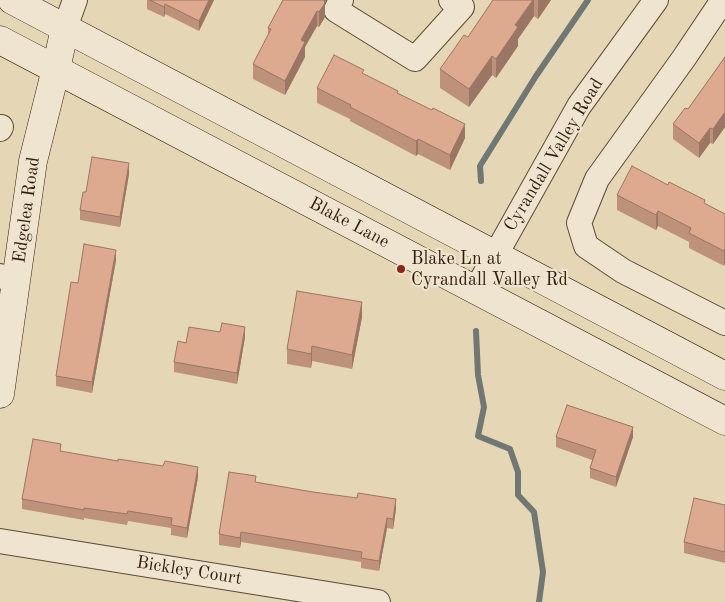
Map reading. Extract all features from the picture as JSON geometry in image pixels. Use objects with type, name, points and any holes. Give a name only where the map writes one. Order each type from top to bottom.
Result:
[{"type":"main road","points":[[12,0],[725,376]]},
{"type":"main road","name":"Edgelea Road","points":[[0,394],[8,279],[65,28]]},
{"type":"main road","name":"Blake Lane","points":[[0,40],[725,421]]},
{"type":"street","points":[[65,28],[75,0]]},
{"type":"street","points":[[341,0],[336,10],[415,59],[462,7],[451,0]]},
{"type":"street","name":"Cyrandall Valley Road","points":[[476,290],[579,106],[656,0]]},
{"type":"street","points":[[723,0],[597,179],[578,223],[586,246],[623,271],[725,323]]},
{"type":"street","name":"Bickley Court","points":[[0,541],[378,602]]},
{"type":"building","points":[[150,0],[209,0],[199,21],[165,4],[164,7]]},
{"type":"building","points":[[283,0],[324,0],[325,3],[319,12],[317,11],[301,40],[305,42],[285,81],[253,64],[271,29],[268,28]]},
{"type":"building","points":[[493,0],[533,0],[515,25],[518,27],[496,59],[492,56],[469,89],[440,69],[464,35],[468,37]]},
{"type":"building","points":[[334,55],[364,70],[362,73],[398,91],[397,93],[465,124],[450,155],[418,139],[416,141],[317,88]]},
{"type":"building","points":[[725,57],[725,112],[713,129],[710,128],[699,143],[673,124],[685,108],[688,109]]},
{"type":"building","points":[[92,157],[129,163],[120,217],[80,210],[83,192],[86,192]]},
{"type":"building","points":[[632,166],[668,185],[669,182],[705,200],[704,203],[725,214],[724,251],[689,233],[691,228],[658,211],[656,215],[617,195]]},
{"type":"building","points":[[84,244],[116,250],[92,382],[56,376],[71,282],[78,283]]},
{"type":"building","points":[[297,291],[362,302],[352,355],[312,346],[311,354],[287,349]]},
{"type":"building","points":[[222,323],[245,327],[237,373],[174,362],[178,341],[186,343],[189,327],[220,332]]},
{"type":"building","points":[[567,405],[633,427],[616,477],[590,468],[596,450],[556,437]]},
{"type":"building","points":[[33,439],[61,444],[60,451],[118,461],[118,459],[163,466],[165,461],[198,467],[187,528],[171,525],[172,518],[128,511],[127,514],[84,508],[84,510],[22,499]]},
{"type":"building","points":[[229,472],[256,476],[255,482],[313,492],[357,498],[358,493],[396,499],[393,519],[387,518],[379,561],[361,558],[362,552],[241,532],[240,538],[219,534]]},
{"type":"building","points":[[694,498],[725,505],[725,552],[684,542]]},
{"type":"waterway","points":[[481,181],[480,166],[536,76],[588,0]]},
{"type":"waterway","points":[[476,331],[478,375],[484,407],[478,436],[510,449],[518,472],[518,495],[534,512],[543,572],[539,602]]},
{"type":"place","name":"Blake Ln at Cyrandall Valley Rd","points":[[401,269]]}]
